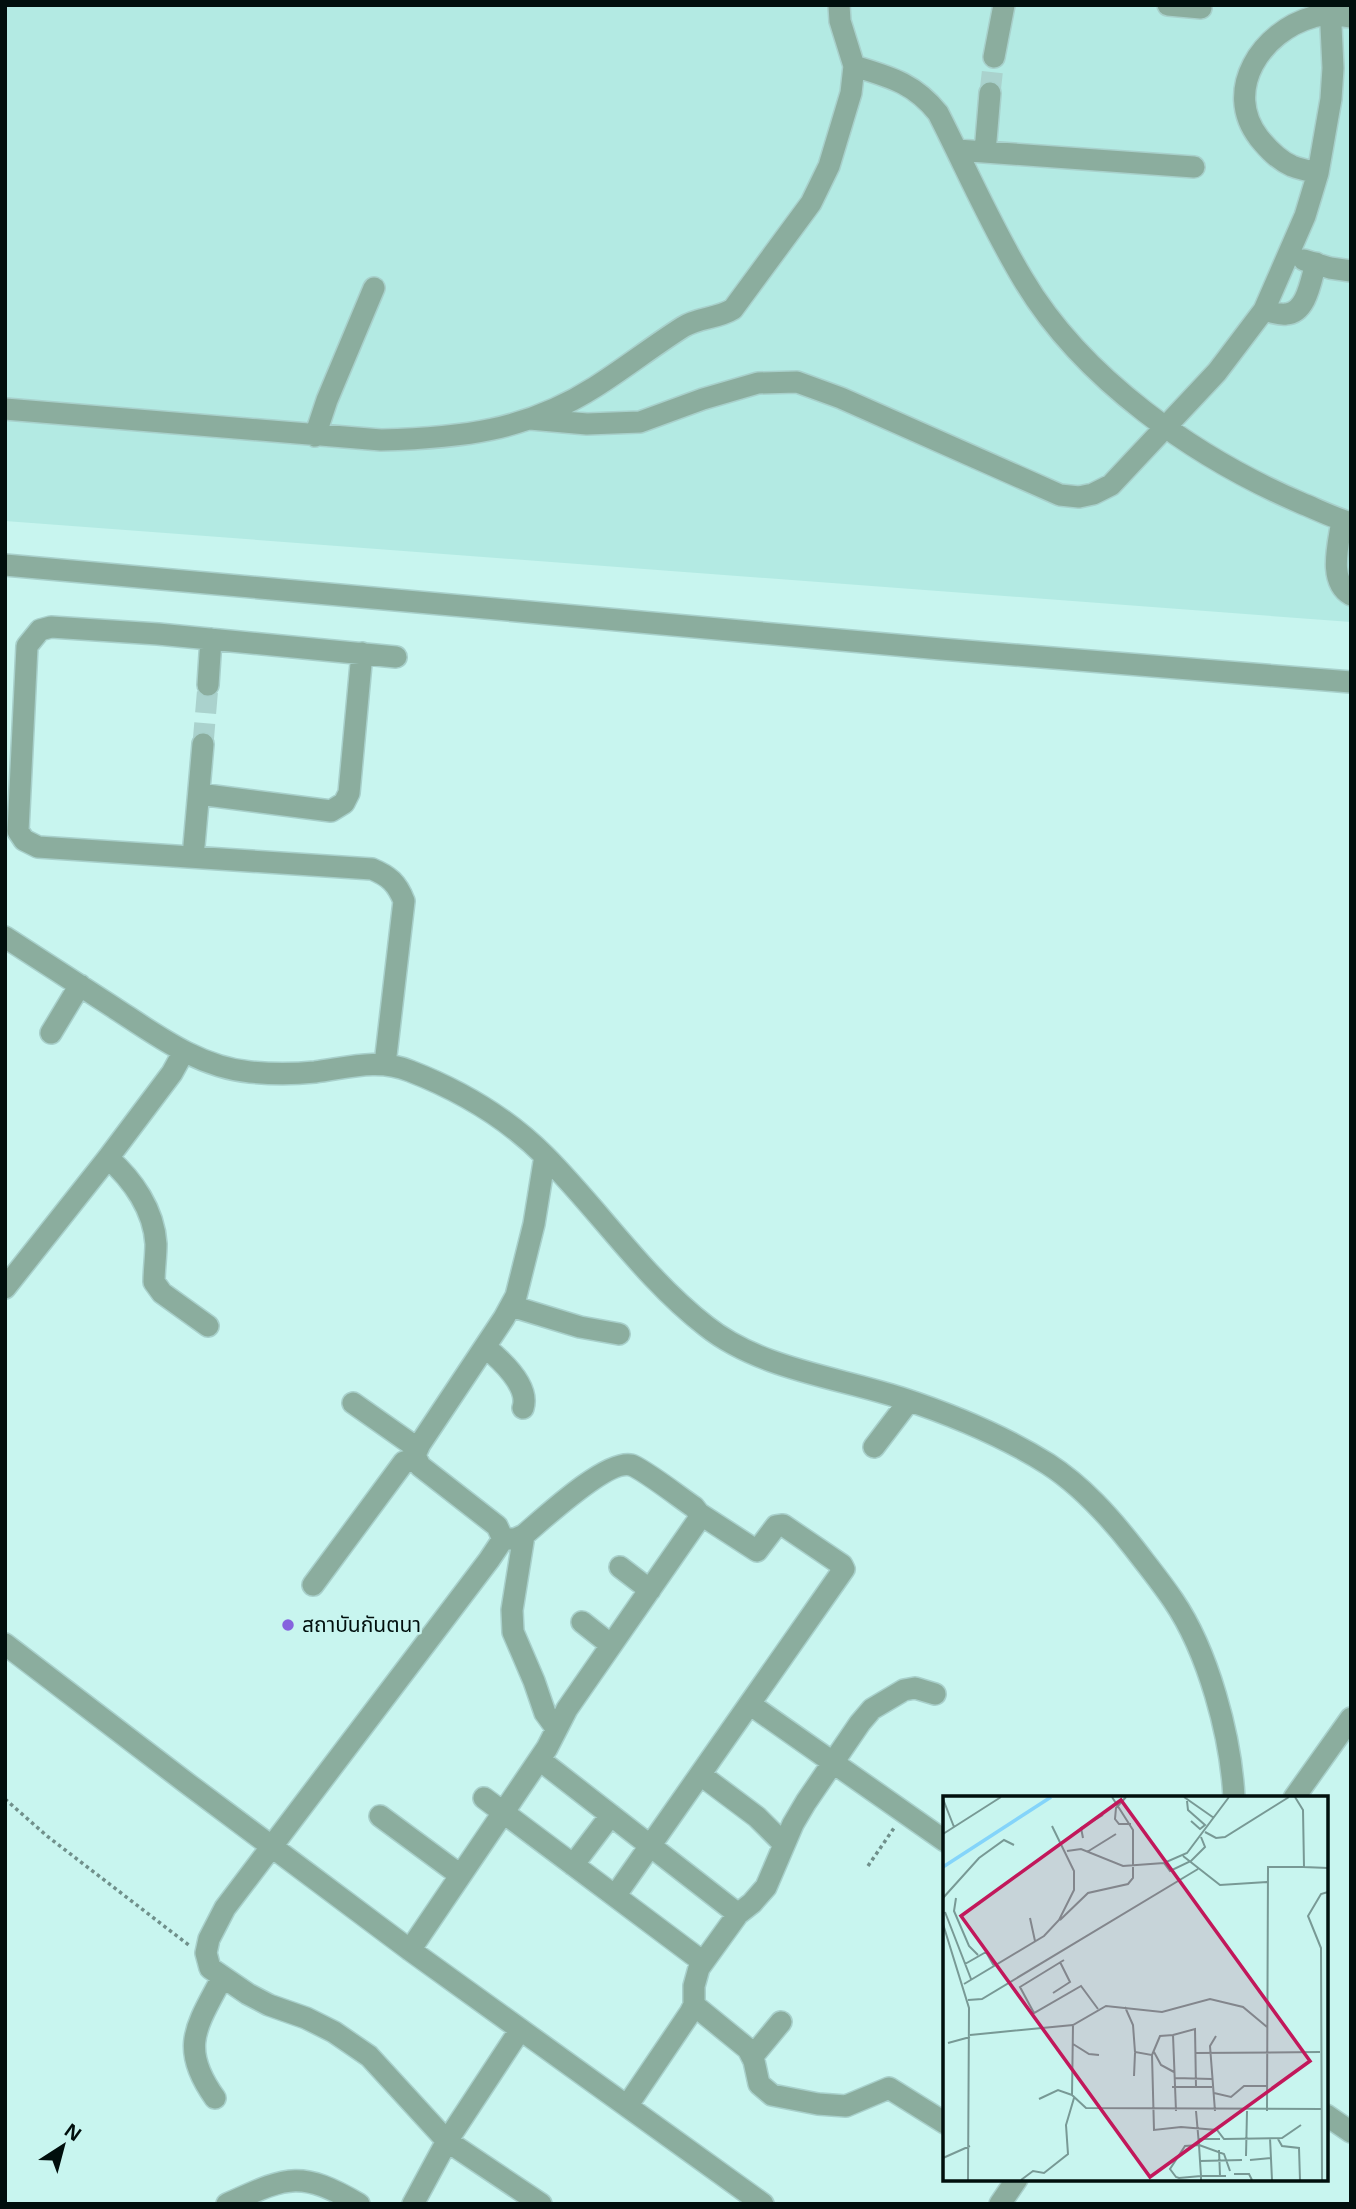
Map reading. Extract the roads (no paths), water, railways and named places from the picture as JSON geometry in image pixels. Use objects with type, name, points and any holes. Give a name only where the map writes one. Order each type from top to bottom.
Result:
[{"type":"street","points":[[5,409],[381,440],[438,438],[490,431],[530,419],[593,389],[686,325],[721,316],[733,309],[811,203],[833,153],[851,93],[855,66],[840,22],[839,5]]},
{"type":"street","points":[[994,57],[1004,5]]},
{"type":"street","points":[[1168,5],[1201,8]]},
{"type":"street","points":[[530,419],[587,424],[640,422],[758,383],[797,382],[841,398],[1060,495],[1093,495],[1111,485],[1129,468],[1217,372],[1264,310],[1305,216],[1318,173],[1331,99],[1338,12],[1314,16],[1281,32],[1261,51],[1246,79],[1244,101],[1251,127],[1270,152],[1292,166],[1318,173]]},
{"type":"street","points":[[855,66],[900,80],[925,96],[938,113],[1023,280],[1044,309],[1104,377],[1164,427],[1221,464],[1267,488],[1347,521],[1336,567],[1339,583],[1351,595]]},
{"type":"street","points":[[985,152],[990,93]]},
{"type":"street","points":[[957,150],[1195,167]]},
{"type":"street","points":[[1289,255],[1351,271]]},
{"type":"street","points":[[1264,310],[1283,315],[1298,309],[1303,302],[1316,263]]},
{"type":"street","points":[[315,436],[374,288]]},
{"type":"street","points":[[5,565],[955,650],[1351,682]]},
{"type":"street","points":[[385,1064],[404,901],[399,887],[386,875],[372,869],[38,848],[24,841],[18,831],[27,646],[40,630],[51,626],[396,657]]},
{"type":"street","points":[[208,685],[211,639]]},
{"type":"street","points":[[199,794],[331,810],[344,803],[349,793],[362,653]]},
{"type":"street","points":[[193,857],[203,744]]},
{"type":"street","points":[[5,937],[183,1053],[248,1072],[312,1072],[351,1065],[385,1064],[407,1069],[483,1108],[512,1127],[545,1156],[667,1293],[728,1342],[778,1363],[909,1401],[978,1426],[1050,1465],[1085,1493],[1115,1524],[1174,1601],[1197,1643],[1223,1725],[1234,1796]]},
{"type":"street","points":[[51,1033],[80,985]]},
{"type":"street","points":[[5,1288],[108,1158],[172,1073],[183,1053]]},
{"type":"street","points":[[313,1586],[404,1462],[417,1453],[511,1306],[520,1284],[534,1224],[545,1156]]},
{"type":"street","points":[[108,1158],[126,1174],[139,1192],[151,1220],[156,1243],[154,1282],[162,1293],[208,1326]]},
{"type":"street","points":[[511,1306],[580,1327],[619,1335]]},
{"type":"street","points":[[485,1347],[509,1369],[524,1399],[523,1408]]},
{"type":"street","points":[[874,1447],[909,1401]]},
{"type":"street","points":[[353,1404],[417,1453],[419,1466],[513,1537]]},
{"type":"street","points":[[541,2204],[447,2141],[369,2056],[334,2032],[306,2018],[269,2005],[222,1978],[211,1968],[206,1953],[209,1939],[225,1908],[489,1560],[513,1537],[584,1485],[622,1465],[635,1467],[757,1551],[776,1526],[783,1525],[844,1569],[615,1896]]},
{"type":"street","points":[[410,1950],[540,1760],[556,1728],[700,1518],[700,1514]]},
{"type":"street","points":[[513,1537],[513,1632],[545,1713],[556,1728]]},
{"type":"street","points":[[620,1567],[650,1590]]},
{"type":"street","points":[[582,1622],[611,1645]]},
{"type":"street","points":[[5,1644],[410,1950],[763,2204]]},
{"type":"street","points":[[627,2106],[694,2005],[696,1976],[703,1962],[738,1914],[766,1887],[806,1802],[860,1723],[872,1709],[904,1690],[915,1689],[935,1694]]},
{"type":"street","points":[[751,1704],[943,1840]]},
{"type":"street","points":[[1294,1796],[1351,1718]]},
{"type":"street","points":[[540,1760],[738,1914]]},
{"type":"street","points":[[701,1775],[757,1817],[785,1844]]},
{"type":"street","points":[[484,1798],[703,1962]]},
{"type":"street","points":[[573,1865],[611,1815]]},
{"type":"street","points":[[380,1816],[460,1875]]},
{"type":"street","points":[[215,2098],[202,2079],[194,2055],[198,2024],[222,1978]]},
{"type":"street","points":[[694,2005],[744,2045],[752,2057],[759,2084],[772,2095],[818,2104],[846,2106],[889,2088],[943,2122]]},
{"type":"street","points":[[752,2057],[781,2022]]},
{"type":"street","points":[[422,2200],[447,2141],[474,2096],[520,2030]]},
{"type":"street","points":[[1328,2116],[1351,2132]]},
{"type":"street","points":[[227,2204],[264,2188],[295,2180],[318,2182],[359,2204]]},
{"type":"street","points":[[1000,2204],[1016,2181]]},
{"type":"tunnel","points":[[990,93],[994,57]]},
{"type":"tunnel","points":[[203,744],[208,685]]},
{"type":"place","name":"สถาบันกันตนา","points":[[288,1625]]}]
